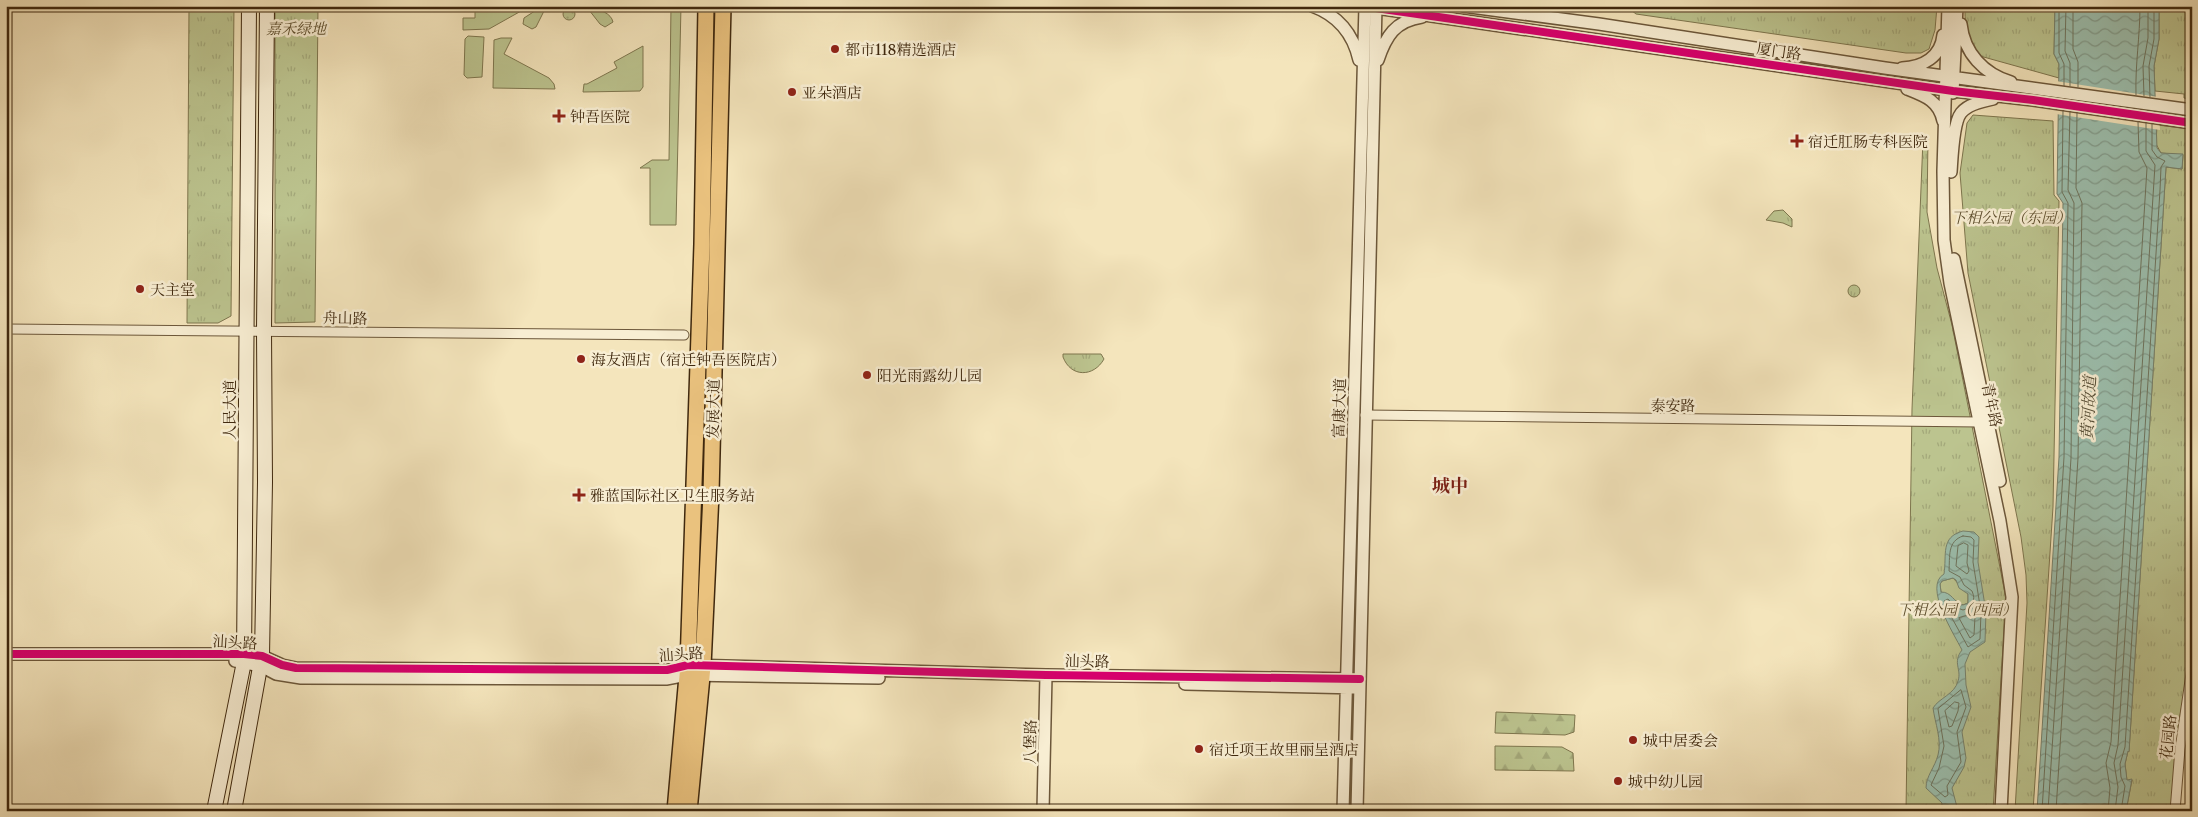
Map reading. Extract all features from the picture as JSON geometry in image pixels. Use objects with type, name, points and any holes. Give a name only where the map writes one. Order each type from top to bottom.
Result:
[{"type":"main road","name":"发展大道","points":[[689,811],[695,670],[706,6]]},
{"type":"main road","name":"发展大道","points":[[675,811],[695,670],[710,494],[723,6]]},
{"type":"main road","name":"人民大道","points":[[214,811],[244,658],[248,9]]},
{"type":"main road","points":[[234,811],[262,661],[268,10]]},
{"type":"street","points":[[1312,6],[1323,10],[1343,25],[1350,34],[1369,78]]},
{"type":"street","name":"厦门路","points":[[1463,6],[1599,24],[1951,78],[2035,87],[2184,113],[2192,123]]},
{"type":"street","points":[[1885,68],[1908,67],[1934,58],[1943,42],[1947,6]]},
{"type":"street","name":"青年路","points":[[1947,6],[1951,78]]},
{"type":"street","points":[[1959,6],[1962,34],[1970,53],[1977,62],[1990,72],[2008,81],[2035,87]]},
{"type":"street","name":"青年路","points":[[1959,6],[1951,78],[1943,214],[1946,253],[2008,561],[2012,597],[2001,811]]},
{"type":"street","name":"富康大道","points":[[1357,811],[1365,415],[1369,7]]},
{"type":"street","name":"厦门路","points":[[1369,7],[1885,80],[1950,91],[2184,113]]},
{"type":"street","points":[[1369,78],[1384,43],[1390,34],[1410,19],[1432,16]]},
{"type":"street","name":"富康大道","points":[[1343,811],[1346,683],[1369,78]]},
{"type":"street","points":[[1885,80],[1924,95],[1939,108],[1944,132],[1947,171]]},
{"type":"street","points":[[1947,171],[1960,114],[1976,103],[2008,97]]},
{"type":"street","name":"青年路","points":[[1947,171],[1953,254],[1992,436],[2016,575],[2017,600],[2006,811]]},
{"type":"street","name":"舟山路","points":[[6,329],[684,335]]},
{"type":"street","name":"泰安路","points":[[1365,415],[1980,422]]},
{"type":"street","name":"汕头路","points":[[6,654],[244,658],[296,668],[695,670],[1360,683]]},
{"type":"street","name":"汕头路","points":[[6,661],[244,658]]},
{"type":"street","name":"花园路","points":[[2175,811],[2180,749],[2192,667]]},
{"type":"street","name":"八堡路","points":[[1043,811],[1046,678]]},
{"type":"green space","points":[[6,6],[12,6],[8,245],[6,245]]},
{"type":"green space","points":[[113,6],[234,6],[231,316],[218,323],[187,323],[189,7]]},
{"type":"green space","name":"嘉禾绿地","points":[[278,6],[318,6],[315,322],[275,323],[275,12]]},
{"type":"green space","points":[[475,6],[530,6],[489,29],[463,30],[463,18],[475,18]]},
{"type":"green space","points":[[671,6],[681,6],[676,225],[650,225],[650,168],[640,168],[652,160],[669,160]]},
{"type":"green space","points":[[1631,6],[1937,6],[1935,30],[1929,49],[1921,53],[1906,53],[1636,14],[1631,10]]},
{"type":"green space","points":[[1965,6],[2055,6],[2054,54],[2059,64],[2059,78],[1980,56],[1971,46],[1969,40]]},
{"type":"green space","points":[[2159,6],[2192,6],[2192,99],[2184,98],[2184,94],[2155,91],[2154,66],[2159,39]]},
{"type":"green space","points":[[541,7],[545,9],[536,27],[532,29],[523,24],[524,18]]},
{"type":"green space","points":[[591,7],[608,14],[613,22],[605,27],[600,24],[589,10]]},
{"type":"green space","points":[[567,8],[571,8],[575,14],[571,20],[567,20],[563,16],[563,12]]},
{"type":"green space","points":[[468,36],[484,37],[482,77],[467,78],[464,75],[465,39]]},
{"type":"green space","points":[[512,38],[504,54],[549,78],[554,84],[555,89],[493,88],[494,40]]},
{"type":"green space","points":[[643,46],[643,87],[640,91],[583,92],[584,84],[617,68],[614,62]]},
{"type":"green space","name":"下相公园（东园）","points":[[1973,115],[2053,121],[2054,195],[2059,201],[2053,507],[2033,811],[2015,811],[2027,603],[2026,575],[2021,537],[1968,273],[1960,173],[1967,123]]},
{"type":"green space","points":[[2157,125],[2192,129],[2192,649],[2180,716],[2172,811],[2126,811],[2132,780],[2127,781],[2125,764],[2129,751],[2166,167],[2182,169],[2183,155],[2161,153],[2156,144]]},
{"type":"green space","name":"下相公园（西园）","points":[[1928,137],[1927,212],[1937,268],[1952,325],[2006,598],[1993,811],[1906,811],[1912,409],[1923,139]]},
{"type":"green space","points":[[1783,210],[1792,219],[1792,227],[1783,223],[1766,220],[1774,211]]},
{"type":"green space","points":[[1854,285],[1860,291],[1854,297],[1848,291]]},
{"type":"green space","points":[[1063,354],[1101,354],[1104,359],[1094,369],[1083,373],[1071,369]]},
{"type":"green space","points":[[1953,578],[1968,594],[1968,603],[1963,605],[1941,592],[1940,584],[1942,581]]},
{"type":"green space","points":[[1496,712],[1575,715],[1574,732],[1565,735],[1495,733]]},
{"type":"green space","points":[[1495,746],[1562,747],[1573,753],[1574,771],[1495,770]]},
{"type":"green space","points":[[2190,769],[2192,811],[2188,811]]},
{"type":"water","name":"黄河故道","points":[[2055,6],[2159,6],[2159,39],[2154,66],[2157,148],[2161,153],[2183,154],[2182,169],[2166,167],[2129,752],[2125,764],[2127,780],[2132,779],[2126,811],[2037,811],[2059,457],[2063,203],[2057,194],[2059,64],[2054,54]]},
{"type":"water","points":[[1963,531],[1974,532],[1979,537],[1978,562],[1986,612],[1985,642],[1970,652],[1965,664],[1966,685],[1971,707],[1962,732],[1966,758],[1964,767],[1952,788],[1958,811],[1941,811],[1942,803],[1926,788],[1927,779],[1937,759],[1939,749],[1939,737],[1933,708],[1954,689],[1959,677],[1957,662],[1962,650],[1942,610],[1937,589],[1938,580],[1944,574],[1948,542],[1956,534]],"holes":[[[1953,578],[1956,580],[1959,588],[1968,594],[1968,603],[1963,605],[1945,592],[1941,592],[1940,584],[1942,581]]]},
{"type":"pier","points":[[2056,81],[2158,97],[2160,130],[2056,114]]},
{"type":"cycle path","points":[[1362,6],[1953,91],[2033,100],[2192,123]]},
{"type":"cycle path","points":[[6,654],[244,654],[262,656],[282,665],[296,668],[667,670],[688,665],[1046,675],[1360,679]]},
{"type":"place","name":"都市118精选酒店","points":[[835,49]]},
{"type":"place","name":"亚朵酒店","points":[[792,92]]},
{"type":"place","name":"钟吾医院","points":[[559,116]]},
{"type":"place","name":"宿迁肛肠专科医院","points":[[1797,141]]},
{"type":"place","name":"天主堂","points":[[140,289]]},
{"type":"place","name":"海友酒店（宿迁钟吾医院店）","points":[[581,359]]},
{"type":"place","name":"阳光雨露幼儿园","points":[[867,375]]},
{"type":"place","name":"雅蓝国际社区卫生服务站","points":[[579,495]]},
{"type":"place","name":"城中居委会","points":[[1633,740]]},
{"type":"place","name":"宿迁项王故里丽呈酒店","points":[[1199,749]]},
{"type":"place","name":"城中幼儿园","points":[[1618,781]]},
{"type":"district","name":"城中","points":[[1450,486]]}]
